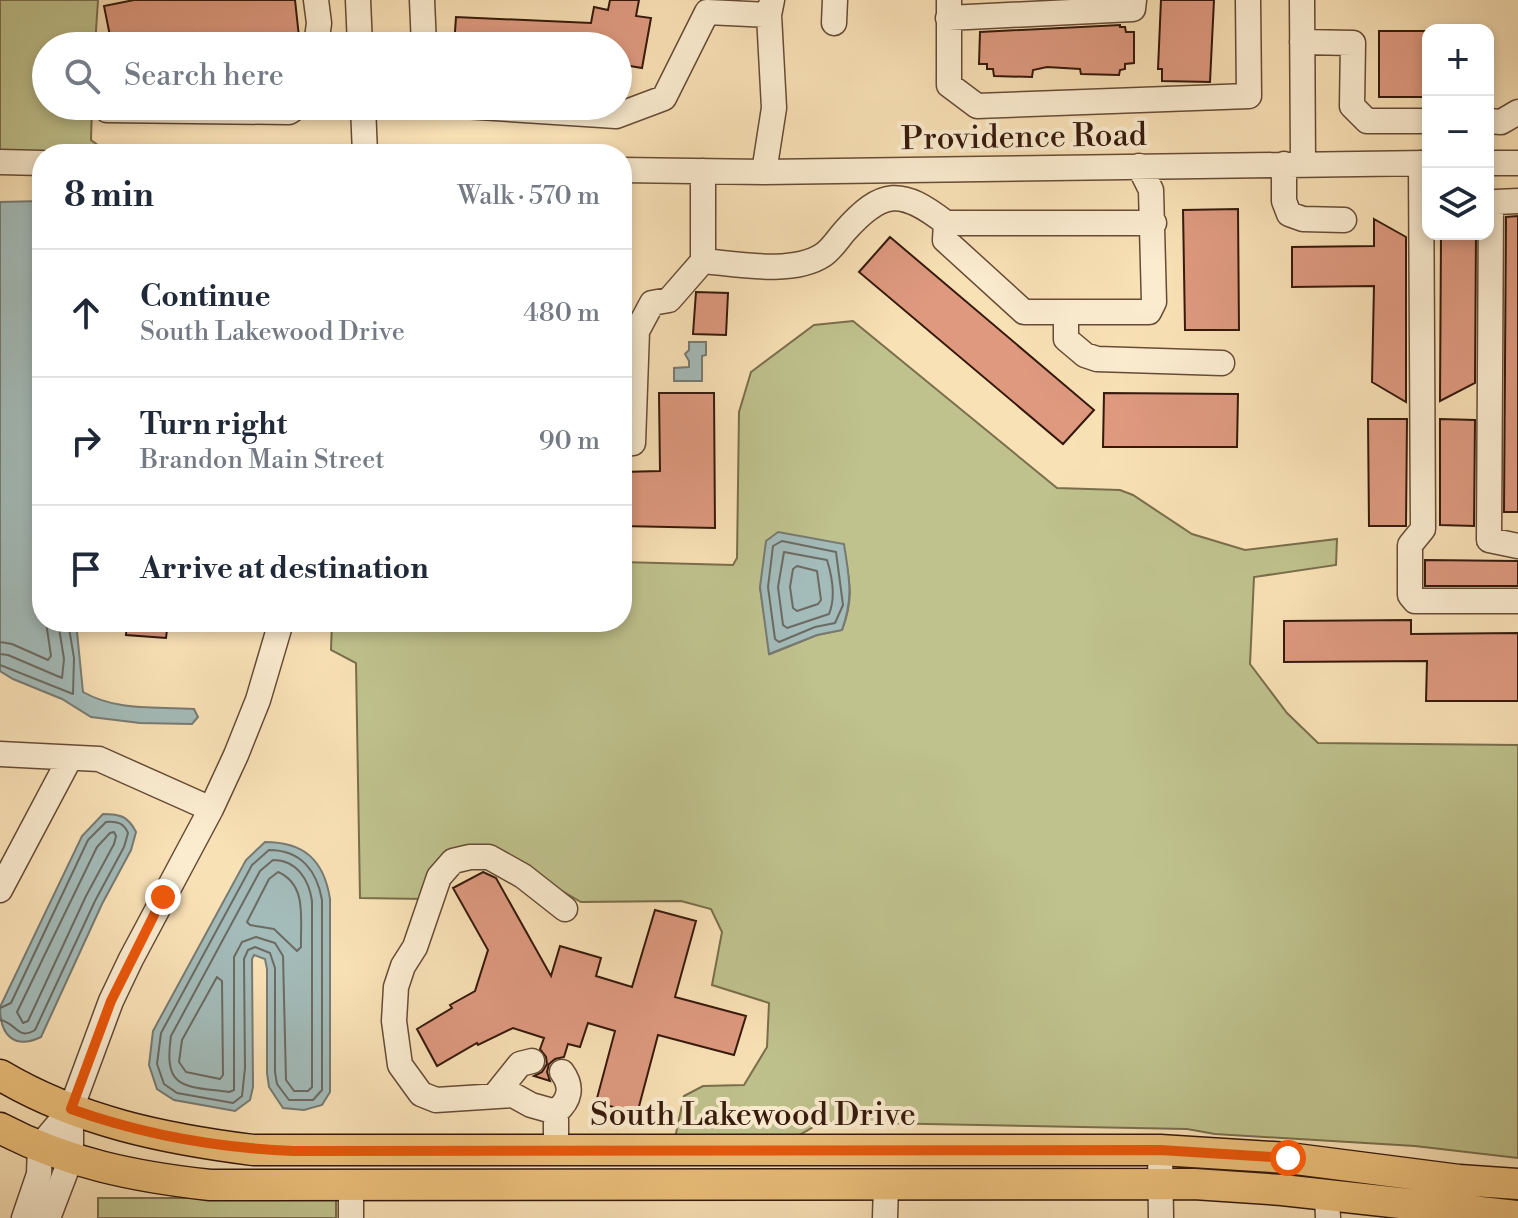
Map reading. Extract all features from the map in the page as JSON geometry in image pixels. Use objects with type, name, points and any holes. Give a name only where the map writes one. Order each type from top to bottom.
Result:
[{"type":"main road","name":"South Lakewood Drive","points":[[0,1075],[23,1089],[71,1109],[158,1135],[253,1150],[1160,1150],[1288,1158],[1459,1180],[1518,1184]]},
{"type":"main road","points":[[0,1128],[71,1158],[122,1173],[210,1185],[1160,1184],[1282,1190],[1327,1207],[1518,1216]]},
{"type":"street","points":[[316,0],[318,32]]},
{"type":"street","points":[[358,0],[359,32]]},
{"type":"street","points":[[422,0],[423,32]]},
{"type":"street","points":[[1134,0],[1133,9],[948,9],[949,85],[977,106],[1249,96],[1248,0]]},
{"type":"street","points":[[1302,0],[1294,164],[1284,201],[1289,214],[1303,219],[1344,220]]},
{"type":"street","points":[[632,110],[664,98],[707,6],[770,7],[774,108],[764,172]]},
{"type":"street","points":[[1302,42],[1353,43],[1352,106],[1367,121],[1422,121]]},
{"type":"street","points":[[1494,121],[1501,122],[1518,112]]},
{"type":"street","points":[[364,120],[365,144]]},
{"type":"street","points":[[0,162],[32,163]]},
{"type":"street","name":"Providence Road","points":[[632,170],[764,172],[1422,163]]},
{"type":"street","points":[[1494,163],[1518,163]]},
{"type":"street","points":[[946,223],[945,240],[1024,312],[1149,312],[1154,302],[1154,223],[1151,190],[1139,166]]},
{"type":"street","points":[[1425,168],[1423,529],[1410,545],[1410,595],[1415,601],[1518,601]]},
{"type":"street","points":[[632,344],[652,303],[669,300],[703,261],[703,171]]},
{"type":"street","points":[[703,261],[791,266],[824,255],[857,217],[879,200],[896,198],[924,206],[946,223],[1154,223]]},
{"type":"street","points":[[1518,201],[1496,202],[1491,207],[1489,540],[1518,546]]},
{"type":"street","points":[[1066,313],[1066,339],[1085,355],[1108,361],[1222,363]]},
{"type":"street","points":[[24,1218],[39,1174],[40,1146],[71,1109],[111,1001],[211,809],[258,700],[278,632]]},
{"type":"street","points":[[0,754],[99,759],[211,809]]},
{"type":"street","points":[[0,890],[70,758]]},
{"type":"street","points":[[556,1112],[531,1105],[513,1095],[436,1100],[421,1094],[400,1065],[394,1021],[396,987],[403,966],[415,947],[439,877],[453,861],[489,857],[523,876],[565,909]]},
{"type":"street","points":[[496,1094],[520,1064],[532,1061]]},
{"type":"street","points":[[556,1150],[556,1112],[565,1104],[569,1091],[568,1081],[562,1072]]},
{"type":"street","points":[[48,1218],[71,1158],[71,1109]]},
{"type":"street","points":[[1160,1150],[1161,1218]]},
{"type":"street","points":[[885,1218],[886,1185]]},
{"type":"street","points":[[351,1186],[351,1218]]},
{"type":"green space","points":[[0,0],[98,0],[96,32],[32,32],[32,120],[92,120],[91,140],[96,144],[32,144],[32,154],[0,154]]},
{"type":"green space","points":[[853,321],[1057,488],[1120,490],[1133,495],[1192,534],[1245,550],[1337,539],[1336,565],[1254,577],[1250,664],[1287,713],[1318,743],[1518,745],[1518,1158],[1415,1146],[1215,1134],[1187,1129],[822,1122],[796,1137],[675,1138],[684,1096],[703,1086],[744,1085],[767,1047],[769,1003],[712,985],[722,932],[711,909],[681,901],[581,902],[517,865],[450,859],[425,899],[360,898],[356,663],[331,650],[332,632],[632,632],[632,562],[733,565],[737,558],[739,412],[751,372],[814,325]],"holes":[[[843,544],[850,597],[842,630],[817,635],[770,654],[760,587]]]},
{"type":"green space","points":[[98,1198],[336,1198],[336,1218],[98,1218]]},
{"type":"water","points":[[32,201],[32,632],[77,632],[83,692],[110,703],[194,709],[198,717],[192,724],[140,723],[91,717],[62,699],[0,671],[0,202]]},
{"type":"water","points":[[689,342],[706,342],[706,355],[702,356],[702,381],[674,381],[674,368],[689,367],[685,354],[689,350]]},
{"type":"water","points":[[778,532],[844,544],[849,597],[842,630],[817,635],[769,654],[760,587],[766,541]]},
{"type":"water","points":[[103,814],[119,815],[130,822],[136,832],[131,850],[102,904],[41,1037],[16,1041],[6,1032],[0,1007],[82,836]]},
{"type":"water","points":[[265,842],[291,845],[310,856],[327,885],[330,899],[330,1092],[322,1105],[304,1110],[283,1108],[269,1087],[267,969],[265,959],[254,955],[253,1087],[250,1100],[235,1111],[174,1100],[157,1089],[149,1065],[153,1031],[246,860]]},
{"type":"building","points":[[134,0],[295,0],[298,32],[109,32],[104,6]]},
{"type":"building","points":[[610,0],[639,0],[636,16],[651,18],[642,68],[632,66],[632,32],[455,32],[456,17],[591,23],[594,7],[608,10]]},
{"type":"building","points":[[1161,0],[1214,0],[1210,82],[1162,81],[1162,69],[1158,69]]},
{"type":"building","points":[[1125,27],[1126,32],[1134,32],[1134,63],[1125,64],[1119,75],[1081,74],[1080,69],[1047,67],[1033,70],[1032,77],[994,76],[993,69],[987,69],[987,64],[979,64],[980,32]]},
{"type":"building","points":[[1379,31],[1422,31],[1422,97],[1379,97]]},
{"type":"building","points":[[1238,209],[1239,330],[1185,330],[1183,210]]},
{"type":"building","points":[[1518,216],[1518,512],[1504,512],[1506,217]]},
{"type":"building","points":[[1374,219],[1406,237],[1406,402],[1372,382],[1374,286],[1292,287],[1292,247],[1374,246]]},
{"type":"building","points":[[890,237],[1094,410],[1063,444],[859,272]]},
{"type":"building","points":[[1441,240],[1476,240],[1475,383],[1440,401]]},
{"type":"building","points":[[696,292],[728,293],[726,335],[693,334]]},
{"type":"building","points":[[659,393],[714,393],[715,528],[632,526],[632,472],[660,471]]},
{"type":"building","points":[[1104,393],[1238,394],[1237,447],[1103,447]]},
{"type":"building","points":[[1368,419],[1407,419],[1406,526],[1369,526]]},
{"type":"building","points":[[1440,419],[1475,420],[1474,526],[1440,525]]},
{"type":"building","points":[[1425,560],[1518,561],[1518,586],[1425,586]]},
{"type":"building","points":[[1411,620],[1411,634],[1518,633],[1518,701],[1426,701],[1427,661],[1284,662],[1284,621]]},
{"type":"building","points":[[126,632],[167,632],[166,638],[126,635]]},
{"type":"building","points":[[483,872],[496,878],[551,976],[560,946],[601,958],[596,976],[632,987],[655,910],[696,921],[675,997],[746,1016],[734,1055],[658,1035],[637,1114],[596,1102],[615,1031],[588,1023],[580,1047],[568,1044],[564,1057],[549,1064],[547,1072],[550,1081],[534,1076],[542,1072],[547,1064],[540,1049],[544,1038],[513,1028],[477,1043],[437,1066],[417,1029],[475,991],[488,950],[453,888]]},
{"type":"route","points":[[163,897],[111,1001],[71,1109],[173,1138],[253,1150],[294,1151],[1160,1150],[1288,1158]]}]
